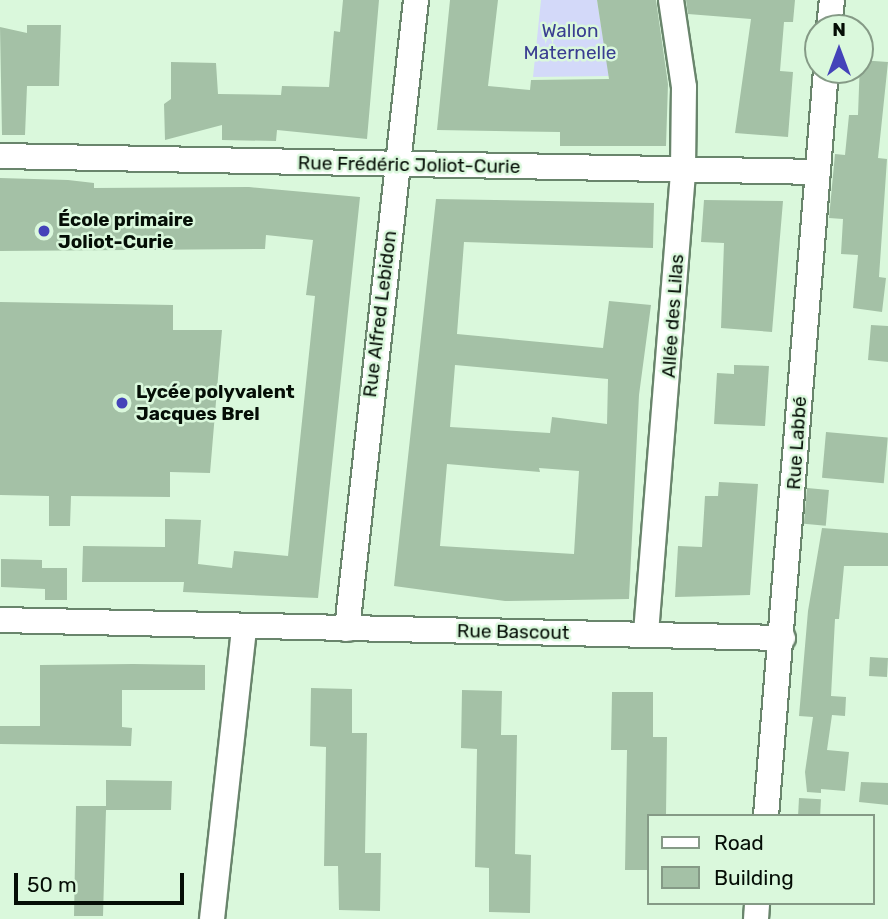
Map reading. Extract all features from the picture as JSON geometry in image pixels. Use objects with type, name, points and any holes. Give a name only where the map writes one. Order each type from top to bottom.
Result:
[{"type":"street","name":"Rue Alfred Lebidon","points":[[347,629],[416,0]]},
{"type":"street","name":"Allée des Lilas","points":[[646,633],[683,169],[684,87],[671,0]]},
{"type":"street","name":"Rue Labbé","points":[[766,814],[783,638],[825,84]]},
{"type":"street","name":"Rue Frédéric Joliot-Curie","points":[[0,156],[818,172]]},
{"type":"street","name":"Rue Bascout","points":[[0,620],[206,622],[244,628],[646,633],[783,638]]},
{"type":"street","points":[[212,919],[244,628]]},
{"type":"green space","name":"Wallon Maternelle","points":[[541,0],[597,0],[609,76],[533,77]]},
{"type":"building","points":[[343,0],[379,0],[367,139],[277,130],[276,141],[222,140],[222,125],[165,140],[164,104],[171,99],[171,62],[216,63],[218,94],[281,95],[282,86],[329,87],[334,31],[340,32]]},
{"type":"building","points":[[450,0],[498,0],[488,86],[530,90],[531,80],[609,79],[597,0],[656,0],[668,84],[666,146],[560,146],[560,132],[437,130]]},
{"type":"building","points":[[686,0],[795,0],[793,22],[784,22],[780,71],[793,72],[788,137],[735,133],[751,19],[688,14]]},
{"type":"building","points":[[27,25],[61,25],[59,86],[27,86],[25,135],[2,135],[0,27],[27,33]]},
{"type":"building","points":[[874,61],[888,62],[878,158],[887,159],[879,277],[886,278],[882,312],[853,308],[858,255],[841,254],[843,219],[829,218],[835,154],[845,155],[849,115],[858,115],[859,84],[874,84]]},
{"type":"building","points":[[0,178],[68,180],[94,183],[94,188],[249,187],[360,197],[318,598],[183,592],[184,582],[82,582],[83,546],[165,547],[165,519],[201,520],[198,564],[232,568],[234,551],[288,556],[315,296],[306,295],[313,240],[266,235],[265,249],[0,251]]},
{"type":"building","points":[[436,199],[654,203],[653,248],[464,242],[457,334],[603,348],[609,301],[651,305],[639,395],[629,599],[505,601],[394,586]],"holes":[[[455,365],[608,379],[607,424],[552,417],[550,433],[450,427]],[[447,464],[540,472],[539,468],[579,471],[574,554],[440,546]]]},
{"type":"building","points":[[704,200],[783,201],[772,332],[721,328],[724,243],[701,242]]},
{"type":"building","name":"Lycée polyvalent Jacques Brel","points":[[0,302],[173,305],[173,330],[222,330],[210,473],[170,472],[170,497],[71,496],[70,526],[49,526],[49,496],[0,495]]},
{"type":"building","points":[[871,325],[888,326],[888,362],[868,360]]},
{"type":"building","points":[[734,365],[769,366],[765,426],[714,424],[717,373],[734,374]]},
{"type":"building","points":[[826,432],[888,437],[884,483],[822,478]]},
{"type":"building","points":[[719,482],[758,484],[750,595],[675,597],[678,546],[702,547],[705,496],[718,496]]},
{"type":"building","points":[[807,488],[829,490],[826,526],[804,524]]},
{"type":"building","points":[[822,528],[888,533],[888,566],[844,566],[839,619],[835,619],[831,696],[846,697],[845,716],[832,715],[827,750],[849,752],[845,791],[821,789],[821,793],[807,792],[805,772],[813,717],[799,716],[808,611]]},
{"type":"building","points":[[1,559],[42,560],[42,568],[67,568],[67,600],[45,600],[45,589],[1,587]]},
{"type":"building","points":[[870,657],[888,658],[887,677],[869,676]]},
{"type":"building","points":[[40,665],[205,665],[205,690],[122,690],[122,727],[132,728],[131,746],[0,744],[0,726],[40,726]]},
{"type":"building","points":[[311,688],[352,689],[352,733],[367,733],[365,853],[381,853],[380,911],[339,910],[338,866],[324,866],[326,747],[310,746]]},
{"type":"building","points":[[462,690],[502,691],[501,735],[517,735],[515,854],[531,855],[530,913],[489,912],[489,868],[475,867],[477,749],[461,748]]},
{"type":"building","points":[[612,692],[653,692],[653,737],[667,737],[666,814],[646,814],[646,870],[625,870],[627,750],[611,750]]},
{"type":"building","points":[[106,780],[172,781],[171,810],[106,810],[103,916],[74,916],[76,806],[106,806]]},
{"type":"building","points":[[861,782],[888,783],[888,805],[859,802]]},
{"type":"building","points":[[799,798],[821,799],[820,814],[798,814]]},
{"type":"place","name":"École primaire Joliot-Curie","points":[[44,231]]},
{"type":"place","name":"Lycée polyvalent Jacques Brel","points":[[122,403]]}]
